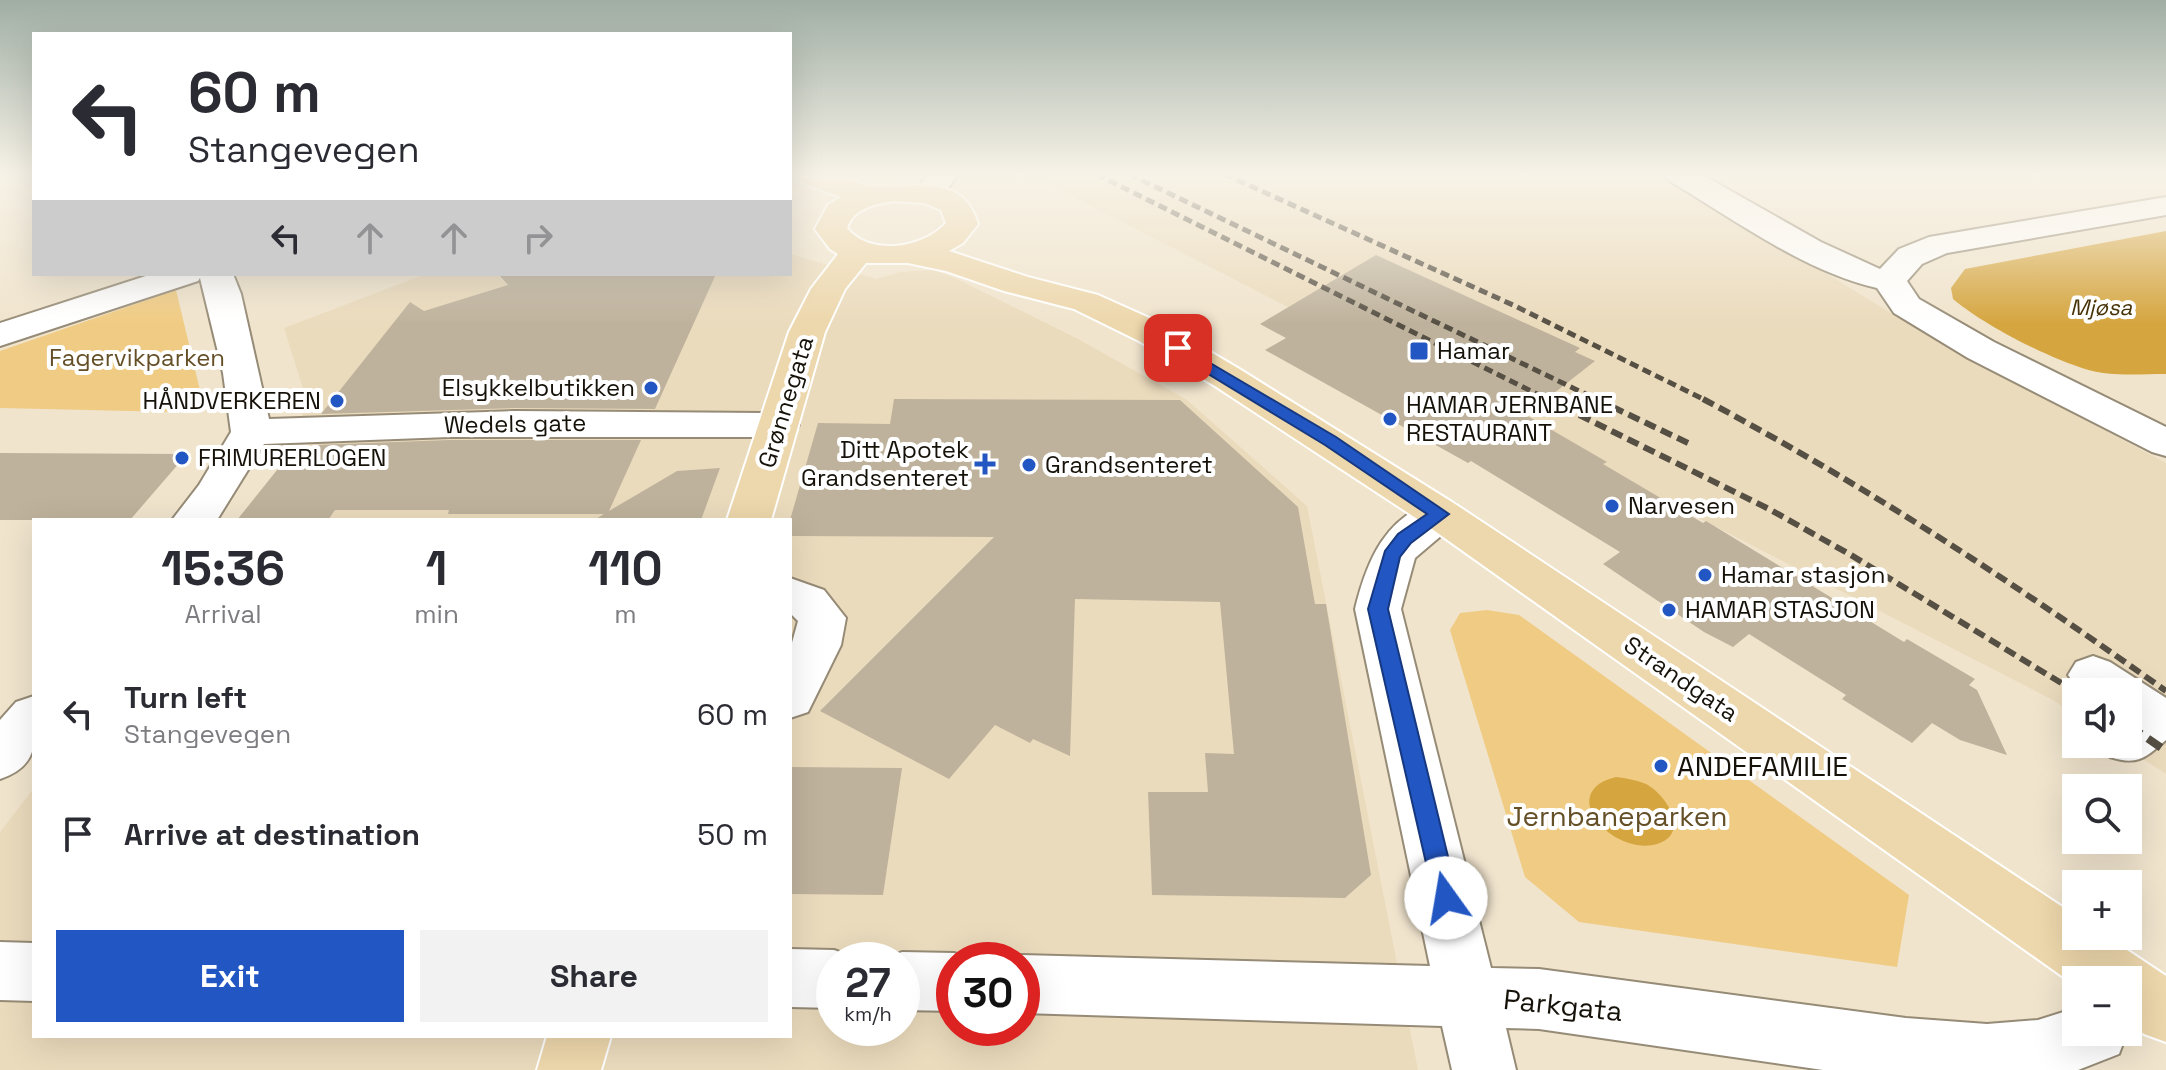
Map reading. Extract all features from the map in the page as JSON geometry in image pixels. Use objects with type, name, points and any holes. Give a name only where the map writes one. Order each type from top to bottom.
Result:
[{"type":"main road","points":[[832,224],[831,229],[838,240],[859,251],[875,255],[910,254],[953,262],[1016,284],[1086,302]]},
{"type":"main road","points":[[910,254],[946,242],[957,234],[962,224],[1041,269],[1086,302]]},
{"type":"main road","name":"Grønnegata","points":[[750,518],[779,425],[792,369],[806,334],[828,287],[859,251]]},
{"type":"main road","name":"Strandgata","points":[[1086,302],[1152,333],[1216,371],[1440,514],[2079,966]]},
{"type":"main road","points":[[569,1070],[578,1038]]},
{"type":"street","points":[[1766,224],[1860,274],[1890,281],[1906,306],[1981,350],[2166,443]]},
{"type":"street","points":[[1890,281],[1897,265],[1910,254],[1941,244],[2059,224]]},
{"type":"street","points":[[0,335],[180,276]]},
{"type":"street","points":[[196,518],[215,494],[251,432],[242,373],[224,294],[217,276]]},
{"type":"street","name":"Wedels gate","points":[[251,432],[529,424],[779,425]]},
{"type":"street","points":[[1440,514],[1404,539],[1391,555],[1378,609],[1484,1070]]},
{"type":"street","points":[[792,596],[808,602],[822,618],[817,645],[792,694]]},
{"type":"street","points":[[2142,709],[2156,718],[2142,730]]},
{"type":"street","points":[[0,757],[32,718]]},
{"type":"street","points":[[0,971],[32,972]]},
{"type":"street","points":[[792,978],[816,979]]},
{"type":"street","name":"Parkgata","points":[[1040,984],[1539,999],[1906,1050],[1987,1056],[2038,1052],[2062,1039]]},
{"type":"shaded area","name":"Hamar stasjon","points":[[1126,224],[1746,224],[1935,340],[2166,463],[2166,774],[2141,758],[2142,678],[2062,678],[2062,706]]},
{"type":"shaded area","points":[[792,255],[877,279],[900,272],[933,270],[1078,339],[1187,400],[1307,506],[1418,1070],[0,1070],[0,832],[32,791],[32,1038],[792,1038],[792,518],[245,518],[293,457],[306,398],[284,328],[421,276],[498,276],[558,333],[712,276],[792,276]]},
{"type":"green space","name":"Fagervikparken","points":[[176,290],[203,403],[175,412],[0,408],[0,351]]},
{"type":"green space","name":"Jernbaneparken","points":[[1487,610],[1519,615],[1909,895],[1897,967],[1579,922],[1525,877],[1450,630],[1460,613]]},
{"type":"water","name":"Mjøsa","points":[[2166,231],[2166,374],[2105,373],[2069,364],[1998,329],[1953,299],[1951,288],[1965,269]]},
{"type":"water","points":[[1616,777],[1646,784],[1668,805],[1674,824],[1673,832],[1667,839],[1657,844],[1640,845],[1624,841],[1597,821],[1590,808],[1590,796],[1598,785]]},
{"type":"building","points":[[1376,255],[1580,348],[1575,352],[1595,361],[1526,415],[1904,642],[1907,639],[1975,679],[1969,685],[1977,690],[2007,755],[1960,740],[1932,723],[1912,743],[1842,699],[1846,695],[1749,634],[1733,647],[1704,632],[1603,564],[1620,552],[1471,461],[1468,463],[1265,350],[1286,338],[1260,324]]},
{"type":"building","points":[[500,276],[715,276],[655,409],[515,408],[321,414],[410,302],[424,311],[508,285]]},
{"type":"building","points":[[894,399],[1180,400],[1298,507],[1315,604],[1326,604],[1371,875],[1345,898],[1152,895],[1148,792],[1208,792],[1205,753],[1234,754],[1220,602],[1075,599],[1070,756],[1033,739],[1030,743],[995,725],[949,779],[820,711],[994,537],[792,536],[791,518],[818,423],[890,424]]},
{"type":"building","points":[[449,440],[641,440],[609,511],[677,471],[720,468],[702,518],[597,518],[604,514],[448,514],[449,510],[335,510],[329,518],[239,518],[289,455],[318,455],[315,445]]},
{"type":"building","points":[[0,453],[187,454],[132,518],[0,520]]},
{"type":"building","points":[[792,767],[902,768],[883,895],[792,894]]},
{"type":"railway","points":[[1196,224],[1551,401]]},
{"type":"railway","points":[[1233,224],[1600,401]]},
{"type":"railway","points":[[1334,224],[1513,305],[1703,399]]},
{"type":"railway","points":[[1547,399],[1769,509],[1851,555],[2062,683]]},
{"type":"railway","points":[[1596,399],[1688,443]]},
{"type":"railway","points":[[1703,399],[1707,401]]},
{"type":"railway","points":[[1703,399],[1881,501],[2054,613],[2166,691]]},
{"type":"railway","points":[[2142,735],[2166,751]]},
{"type":"place","name":"Hamar","points":[[1419,351]]},
{"type":"place","name":"Elsykkelbutikken","points":[[651,388]]},
{"type":"place","name":"HÅNDVERKEREN","points":[[337,401]]},
{"type":"place","name":"HAMAR JERNBANE RESTAURANT","points":[[1390,419]]},
{"type":"place","name":"FRIMURERLOGEN","points":[[182,458]]},
{"type":"place","name":"Ditt Apotek Grandsenteret","points":[[985,464]]},
{"type":"place","name":"Grandsenteret","points":[[1029,465]]},
{"type":"place","name":"Narvesen","points":[[1612,506]]},
{"type":"place","name":"Hamar stasjon","points":[[1705,575]]},
{"type":"place","name":"HAMAR STASJON","points":[[1669,610]]},
{"type":"place","name":"ANDEFAMILIE","points":[[1661,766]]},
{"type":"route","points":[[1178,348],[1330,441],[1440,514],[1404,539],[1391,555],[1378,609],[1446,898]]}]
